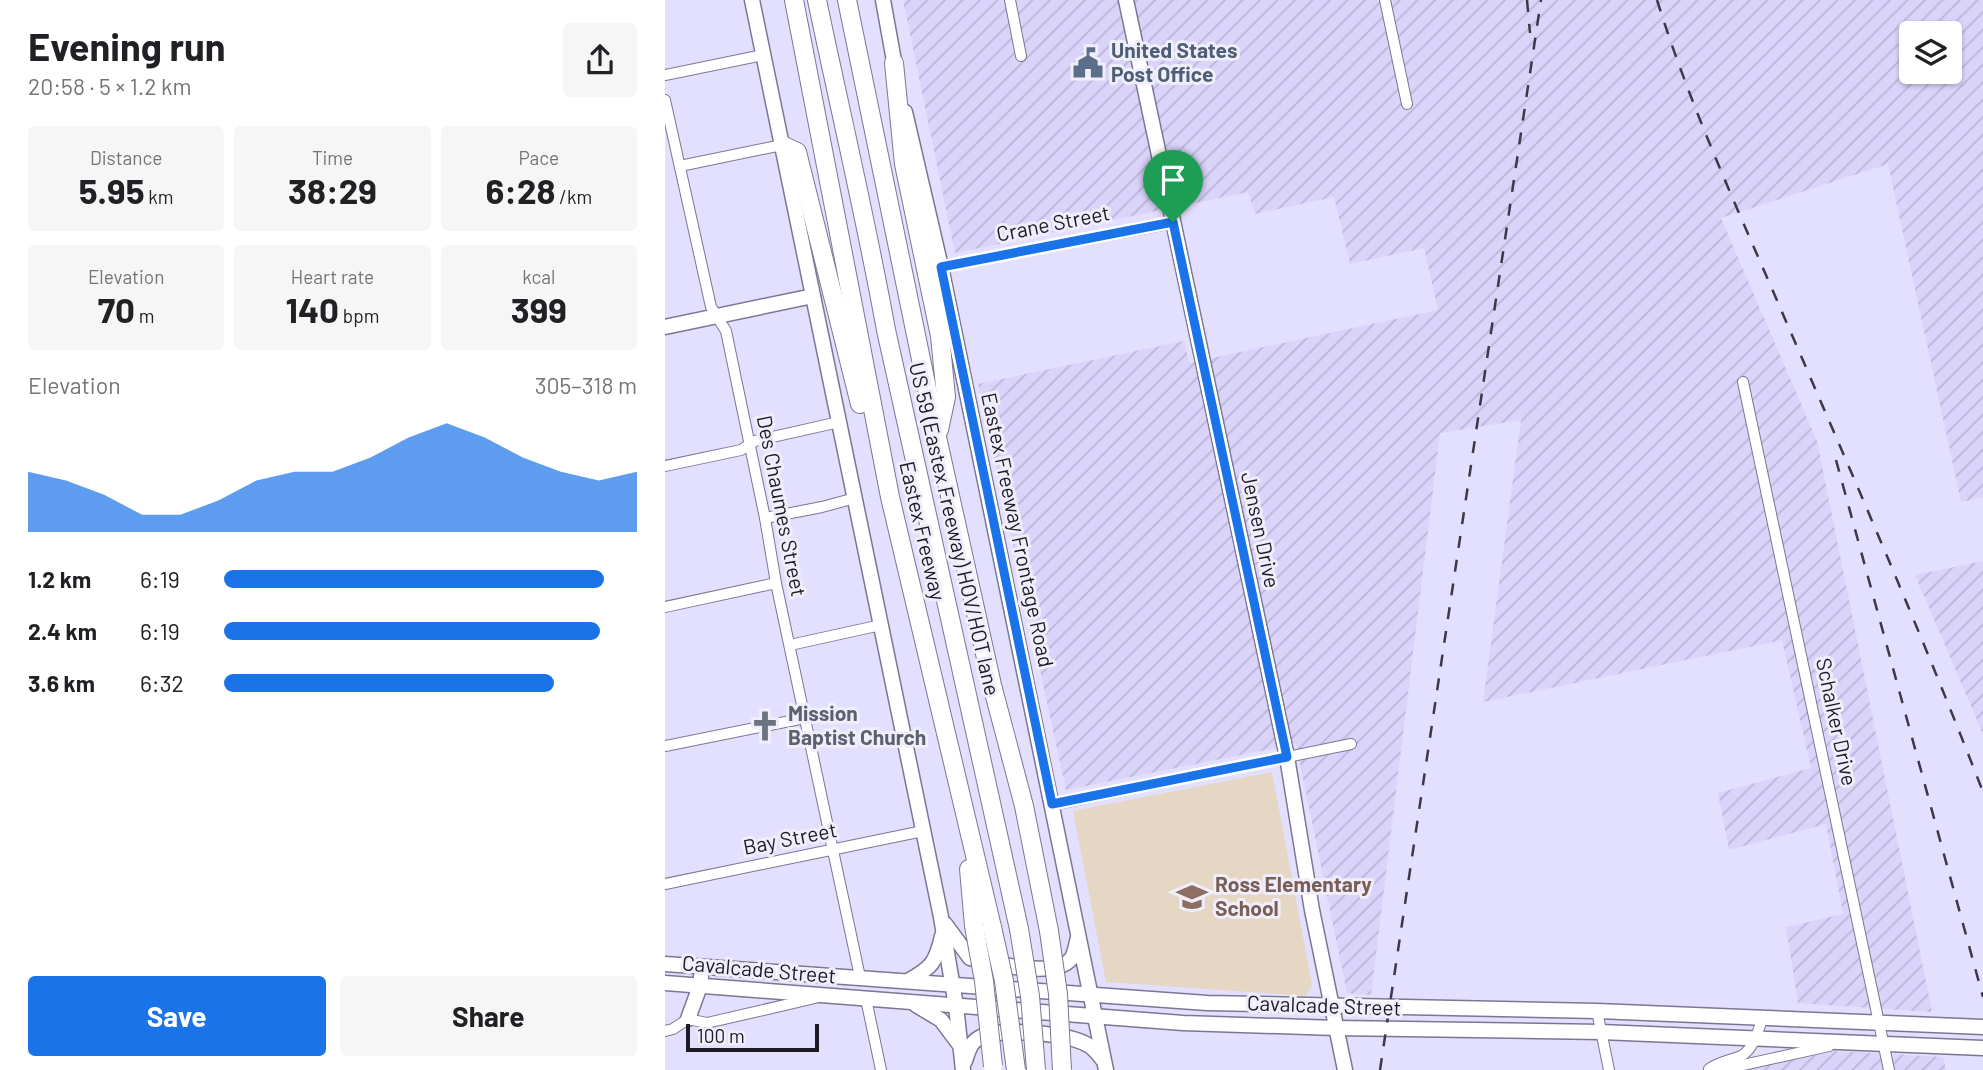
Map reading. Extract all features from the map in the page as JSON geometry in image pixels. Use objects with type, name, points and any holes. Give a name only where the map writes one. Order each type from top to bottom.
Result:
[{"type":"highway","name":"Eastex Freeway","points":[[793,0],[879,445],[1004,981],[1016,1070]]},
{"type":"highway","name":"US 59 (Eastex Freeway) HOV/HOT lane","points":[[817,0],[869,238],[886,330],[1019,929],[1030,996],[1036,1070]]},
{"type":"highway","points":[[825,0],[869,238]]},
{"type":"highway","name":"Eastex Freeway","points":[[847,0],[937,437],[992,685],[1024,806],[1049,931],[1059,1012],[1062,1070]]},
{"type":"highway","points":[[894,64],[904,164],[940,336],[946,397],[937,437]]},
{"type":"highway","points":[[782,145],[797,152],[864,420],[879,445]]},
{"type":"highway","points":[[965,813],[974,926],[985,981],[993,1068]]},
{"type":"highway","points":[[1059,1012],[1069,1070]]},
{"type":"main road","points":[[752,0],[942,924],[953,984],[963,1068]]},
{"type":"main road","name":"Eastex Freeway Frontage Road","points":[[883,0],[894,64],[941,267],[1105,1066]]},
{"type":"main road","name":"Jensen Drive","points":[[1126,0],[1287,757],[1312,910],[1345,1070]]},
{"type":"main road","points":[[665,327],[813,296]]},
{"type":"main road","points":[[942,924],[970,958],[1003,966],[1060,966],[1072,958],[1079,937]]},
{"type":"main road","points":[[908,981],[932,965],[938,954],[942,924]]},
{"type":"main road","name":"Cavalcade Street","points":[[665,964],[1207,1003],[1597,1011],[1983,1027]]},
{"type":"main road","points":[[688,1018],[700,986],[702,967]]},
{"type":"main road","name":"Cavalcade Street","points":[[665,983],[1206,1024],[1601,1032],[1983,1048]]},
{"type":"main road","points":[[912,1003],[941,1020],[962,1048]]},
{"type":"main road","points":[[1206,1024],[1207,1003]]},
{"type":"main road","points":[[963,1068],[972,1044],[980,1037],[997,1032],[1069,1037],[1089,1045],[1105,1066]]},
{"type":"street","points":[[1010,0],[1021,56]]},
{"type":"street","points":[[1385,0],[1407,104]]},
{"type":"street","points":[[665,75],[764,55]]},
{"type":"street","name":"Des Chaumes Street","points":[[665,100],[669,141],[680,166],[711,307],[726,331],[804,718],[860,977]]},
{"type":"street","points":[[680,166],[782,145]]},
{"type":"street","name":"Crane Street","points":[[941,267],[1173,222]]},
{"type":"street","name":"Schalker Drive","points":[[1743,382],[1889,1070]]},
{"type":"street","points":[[665,466],[741,450],[755,442],[839,422]]},
{"type":"street","points":[[765,518],[855,498]]},
{"type":"street","points":[[665,607],[776,583]]},
{"type":"street","points":[[790,645],[881,625]]},
{"type":"street","points":[[665,746],[804,718]]},
{"type":"street","points":[[1052,804],[1351,744]]},
{"type":"street","name":"Bay Street","points":[[665,884],[923,831]]},
{"type":"street","points":[[665,1031],[673,1029],[688,1018],[707,1023],[822,996]]},
{"type":"street","points":[[866,999],[881,1070]]},
{"type":"street","points":[[1597,1011],[1609,1070]]},
{"type":"street","points":[[1709,1070],[1723,1060],[1746,1052],[1755,1040],[1763,1017]]},
{"type":"street","points":[[1709,1070],[1725,1069],[1850,1042]]},
{"type":"shaded area","points":[[903,0],[1983,0],[1983,497],[1961,502],[1888,164],[1721,218],[1817,441],[1932,1012],[1798,1003],[1786,927],[1843,914],[1826,824],[1729,850],[1718,793],[1811,768],[1782,640],[1483,702],[1521,420],[1440,433],[1371,995],[1347,993],[1296,744],[1066,790],[978,384],[1184,341],[1189,363],[1438,310],[1424,248],[1350,264],[1334,197],[1255,214],[1248,192],[955,253]]},
{"type":"shaded area","points":[[1983,561],[1983,734],[1915,575]]},
{"type":"shaded area","name":"Ross Elementary School","points":[[1272,772],[1312,985],[1306,996],[1106,982],[1073,811]]},
{"type":"shaded area","points":[[1835,1051],[1943,1057],[1946,1070],[1745,1070]]},
{"type":"railway","points":[[1527,0],[1530,33]]},
{"type":"railway","points":[[1380,1070],[1541,0]]},
{"type":"railway","points":[[1657,0],[1670,41],[1717,161],[1886,554],[1983,792]]},
{"type":"railway","points":[[1836,460],[1983,997]]},
{"type":"place","name":"United States Post Office","points":[[1088,63]]},
{"type":"place","name":"Mission Baptist Church","points":[[765,726]]},
{"type":"place","name":"Ross Elementary School","points":[[1192,897]]},
{"type":"route","points":[[1173,222],[1287,757],[1052,804],[941,267],[1173,222]]}]
